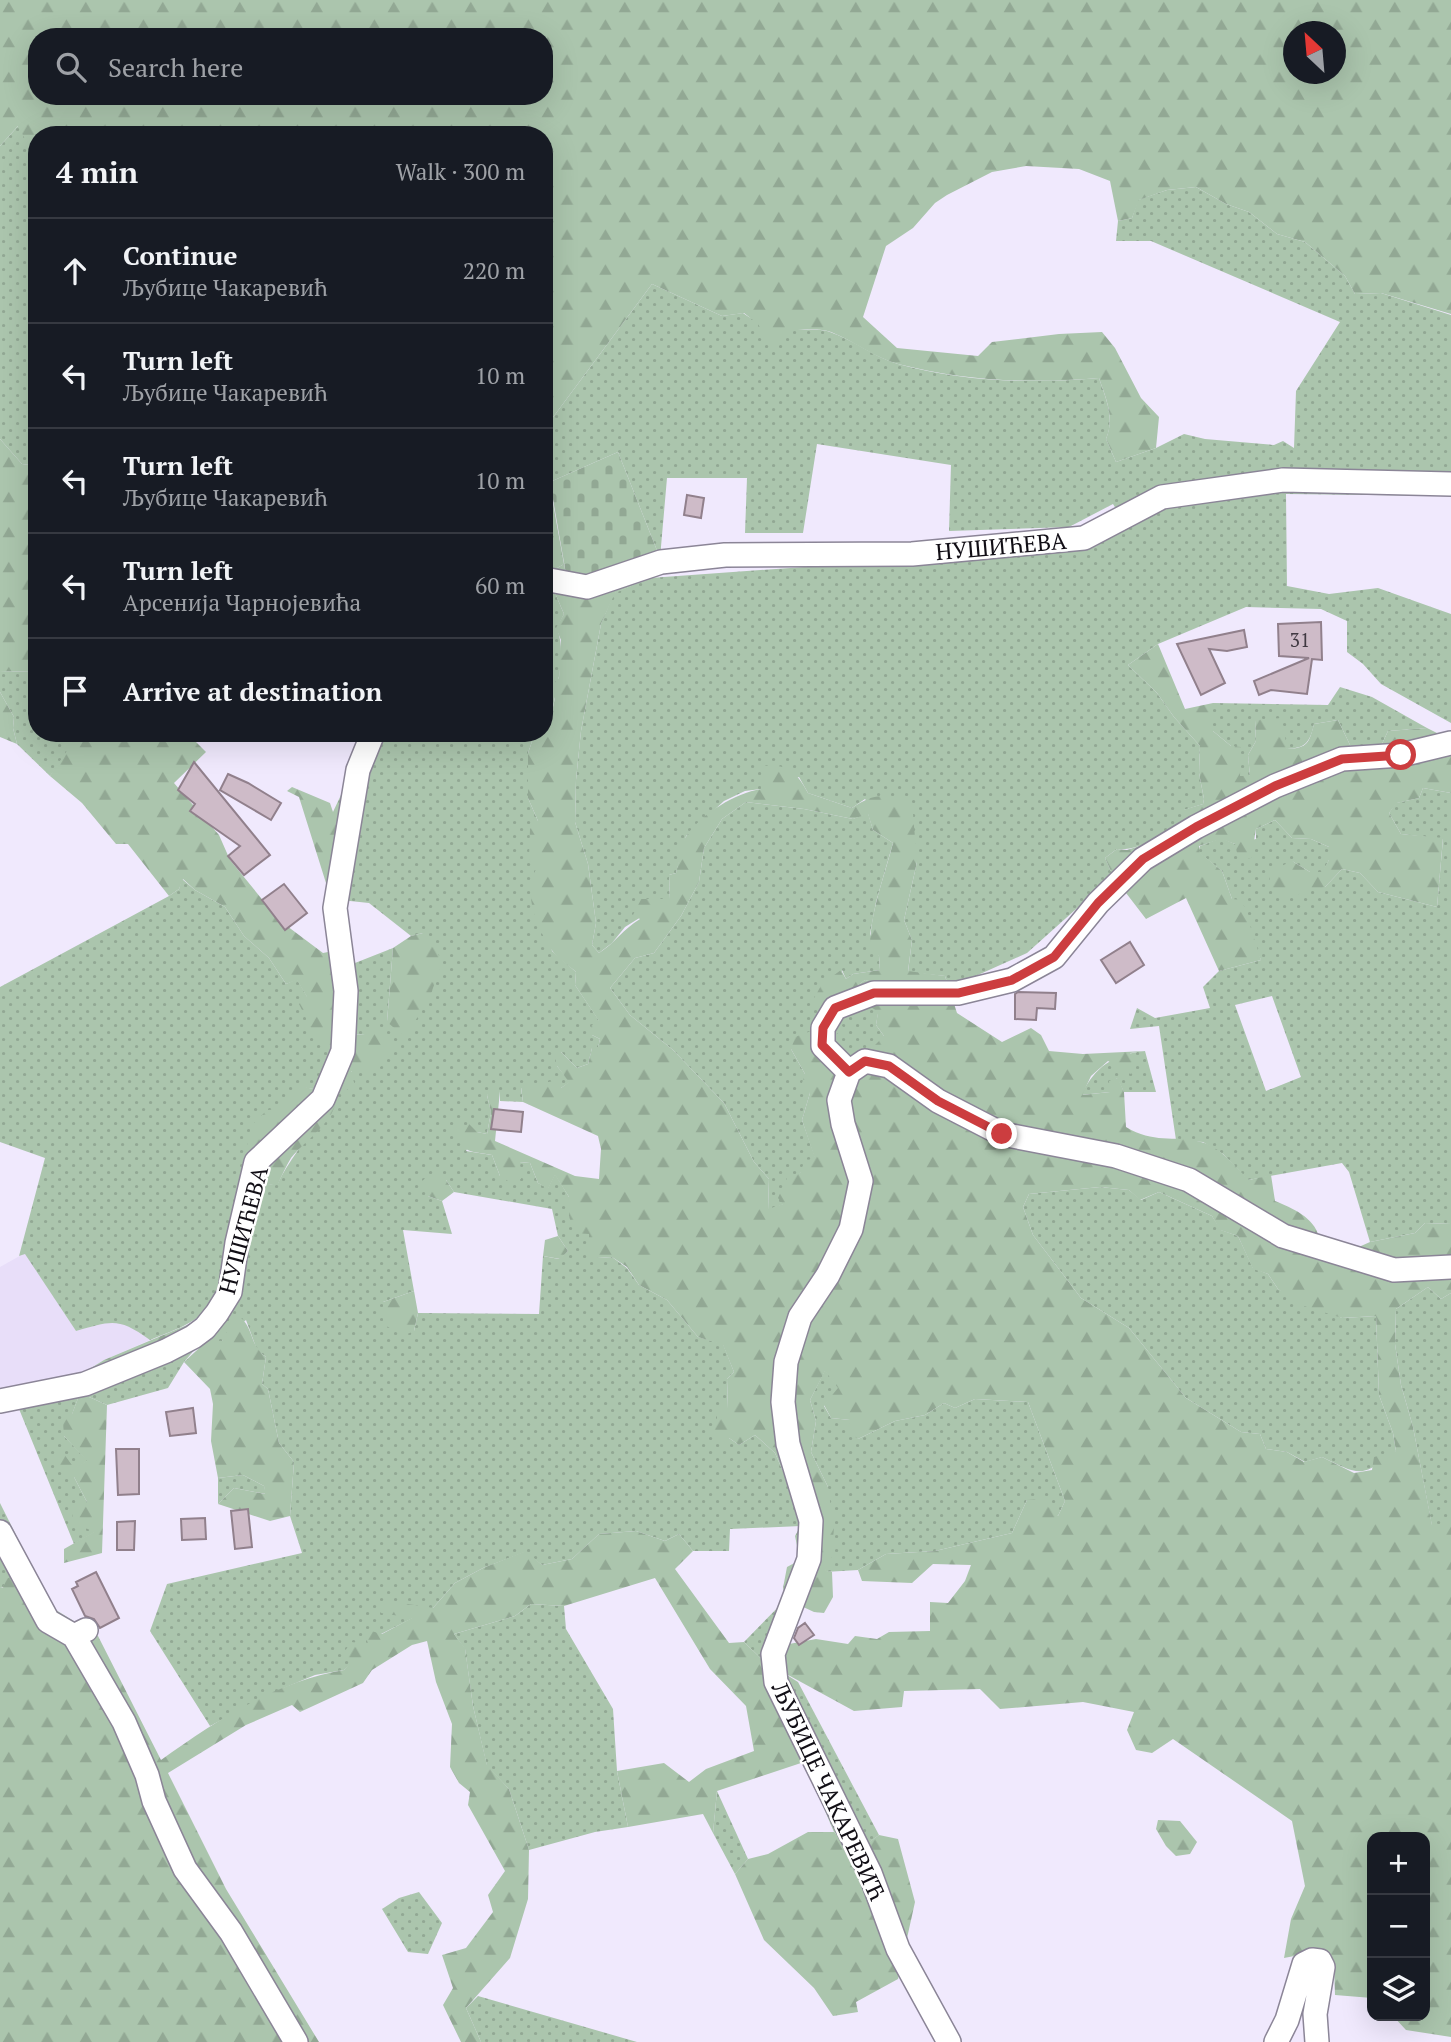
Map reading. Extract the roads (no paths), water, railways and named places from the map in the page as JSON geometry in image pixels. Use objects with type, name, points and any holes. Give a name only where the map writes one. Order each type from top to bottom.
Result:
[{"type":"street","name":"НУШИЋЕВА","points":[[553,581],[587,587],[661,562],[725,555],[912,554],[1084,538],[1161,497],[1283,480],[1451,484]]},
{"type":"street","name":"НУШИЋЕВА","points":[[0,1401],[85,1384],[166,1351],[205,1328],[218,1313],[230,1292],[237,1243],[256,1162],[323,1100],[343,1051],[346,991],[335,908],[346,829],[358,771],[369,742]]},
{"type":"street","points":[[1451,743],[1401,755],[1342,759],[1275,786],[1196,827],[1143,859],[1098,903],[1054,957],[1012,980],[958,993],[874,993],[835,1008],[823,1028],[822,1045],[849,1072],[865,1061],[889,1066],[938,1101],[1002,1134],[1116,1156],[1189,1180],[1283,1236],[1394,1270],[1451,1267]]},
{"type":"street","name":"ЉУБИЦЕ ЧАКАРЕВИЋ","points":[[849,1072],[839,1100],[843,1124],[861,1181],[852,1229],[828,1275],[800,1317],[786,1362],[783,1402],[788,1444],[811,1521],[809,1559],[773,1654],[776,1682],[870,1872],[898,1949],[949,2042]]},
{"type":"street","points":[[0,1532],[48,1621],[80,1633],[124,1722],[154,1801],[185,1869],[231,1932],[296,2042]]},
{"type":"street","points":[[1276,2042],[1287,2020],[1304,1964],[1312,1960],[1320,1961],[1323,1967],[1315,2014],[1317,2042]]}]
